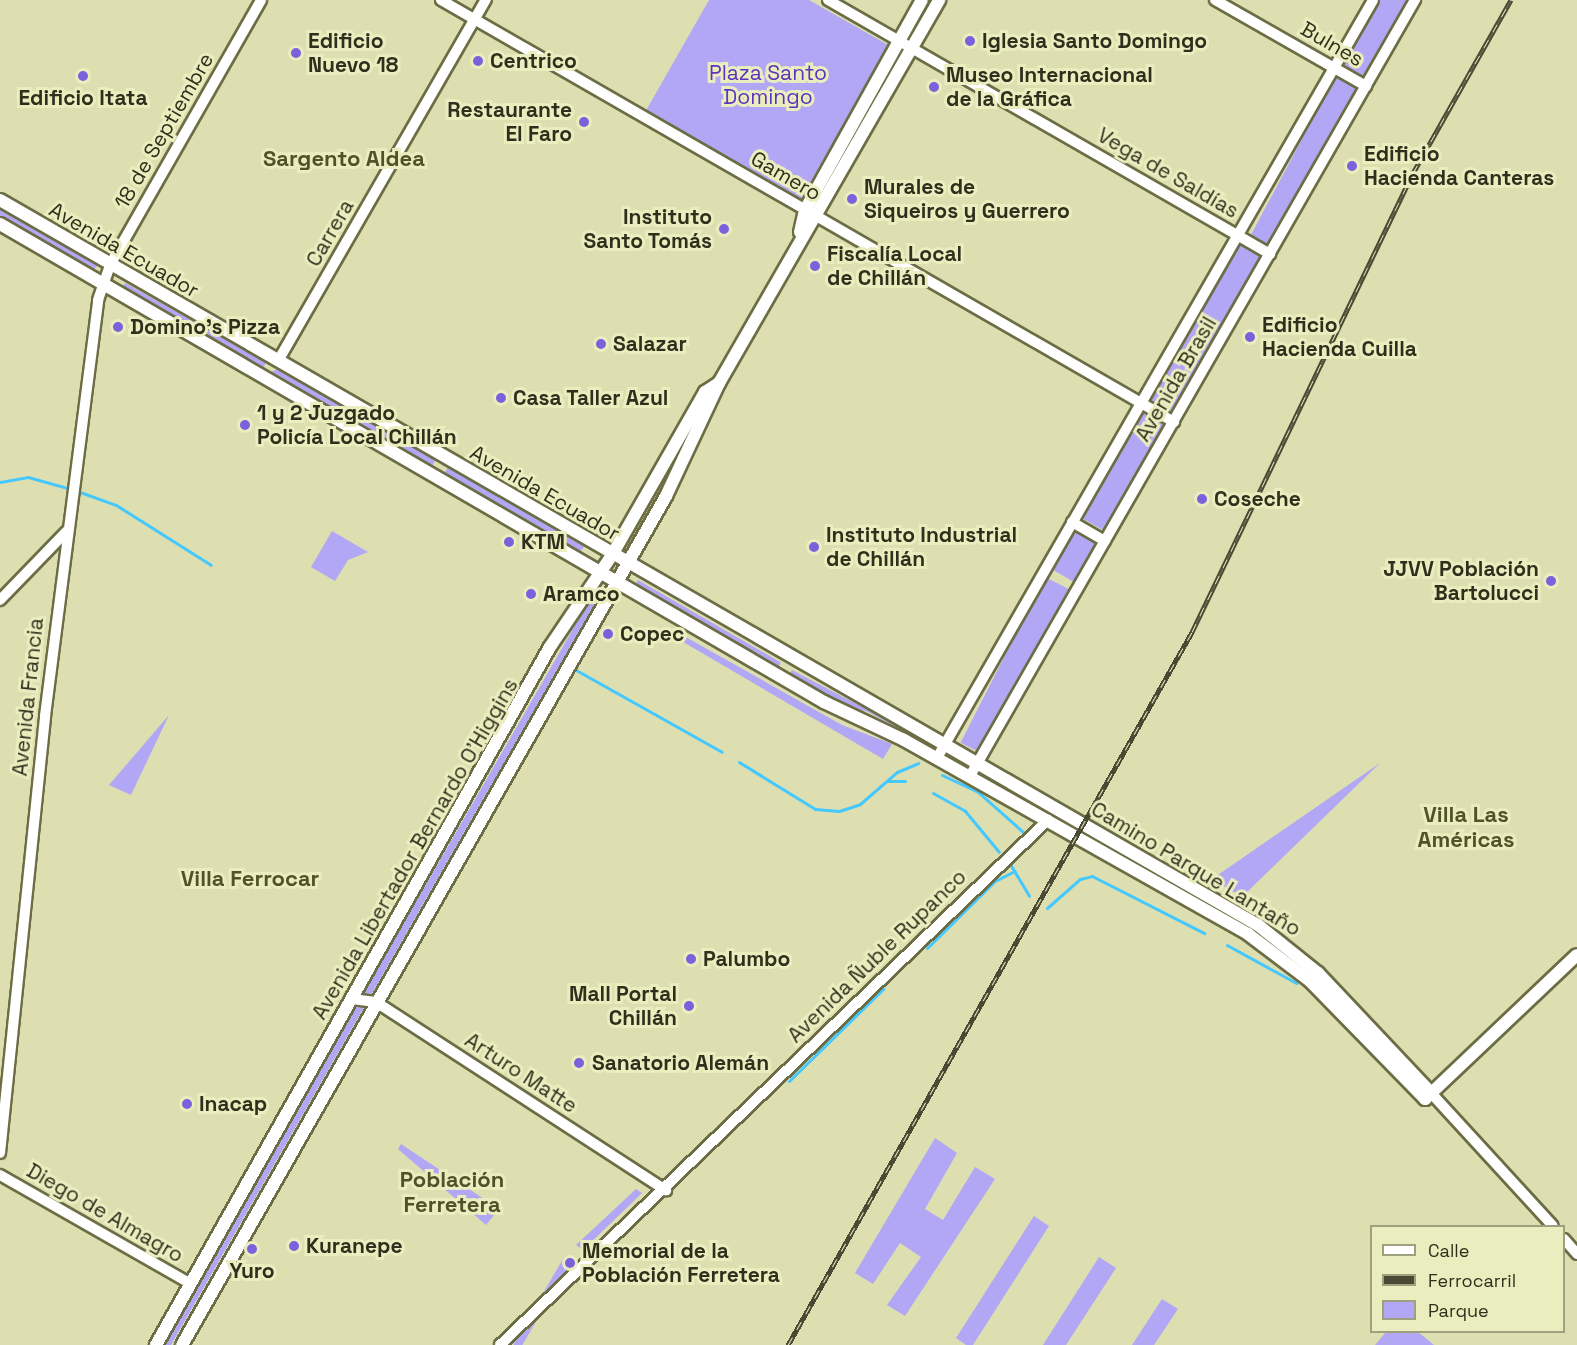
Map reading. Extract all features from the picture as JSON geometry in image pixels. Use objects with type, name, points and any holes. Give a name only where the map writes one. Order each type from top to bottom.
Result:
[{"type":"main road","name":"Avenida Libertador Bernardo O'Higgins","points":[[797,245],[805,210],[922,0]]},
{"type":"main road","name":"Avenida Libertador Bernardo O'Higgins","points":[[182,1345],[687,458],[719,383],[939,0]]},
{"type":"main road","name":"Avenida Ecuador","points":[[0,200],[612,555],[979,762]]},
{"type":"main road","name":"Avenida Ecuador","points":[[0,224],[830,705],[970,776]]},
{"type":"main road","points":[[253,370],[278,361]]},
{"type":"main road","name":"Avenida Libertador Bernardo O'Higgins","points":[[156,1345],[550,647],[612,555],[705,392],[719,383]]},
{"type":"main road","name":"Camino Parque Lantaño","points":[[979,762],[1274,936],[1318,973],[1428,1096]]},
{"type":"main road","name":"Camino Parque Lantaño","points":[[970,776],[1283,957],[1428,1096]]},
{"type":"main road","points":[[1428,1096],[1577,955]]},
{"type":"main road","points":[[337,1026],[348,1026],[356,1036]]},
{"type":"street","name":"18 de Septiembre","points":[[103,283],[110,265],[261,0]]},
{"type":"street","name":"Gamero","points":[[441,0],[1174,422]]},
{"type":"street","name":"Carrera","points":[[278,361],[486,0]]},
{"type":"street","name":"Vega de Saldías","points":[[828,0],[1270,254]]},
{"type":"street","name":"Bulnes","points":[[1215,0],[1366,87]]},
{"type":"street","name":"Avenida Brasil","points":[[937,758],[1372,0]]},
{"type":"street","name":"Avenida Brasil","points":[[970,776],[1415,0]]},
{"type":"street","name":"Avenida Francia","points":[[0,1153],[66,532],[103,283]]},
{"type":"street","points":[[1072,522],[1105,542]]},
{"type":"street","points":[[0,600],[66,532]]},
{"type":"street","name":"Avenida Ñuble Rupanco","points":[[500,1345],[666,1190],[1048,820]]},
{"type":"street","name":"Arturo Matte","points":[[352,999],[376,1002],[666,1190]]},
{"type":"street","name":"Camino Parque Lantaño","points":[[1428,1096],[1471,1138],[1551,1225]]},
{"type":"street","name":"Diego de Almagro","points":[[0,1175],[191,1284]]},
{"type":"street","points":[[1565,1241],[1577,1254]]},
{"type":"green space","name":"Plaza Santo Domingo","points":[[709,0],[809,0],[890,46],[800,203],[644,114]]},
{"type":"green space","points":[[1378,0],[1409,0],[1363,80],[1340,67]]},
{"type":"green space","points":[[1336,75],[1359,87],[1273,250],[1250,237]]},
{"type":"green space","points":[[0,207],[99,264],[92,271],[0,220]]},
{"type":"green space","points":[[1239,240],[1265,255],[1172,415],[1146,400]]},
{"type":"green space","points":[[125,283],[267,362],[263,369],[121,290]]},
{"type":"green space","points":[[279,368],[436,459],[430,470],[267,374]]},
{"type":"green space","points":[[1142,409],[1168,423],[1110,533],[1083,519]]},
{"type":"green space","points":[[448,467],[587,543],[580,552],[529,522],[520,523],[443,476]]},
{"type":"green space","points":[[1074,530],[1100,545],[1077,584],[1052,569]]},
{"type":"green space","points":[[332,531],[368,552],[348,560],[335,581],[311,567]]},
{"type":"green space","points":[[1045,577],[1072,591],[987,756],[961,743]]},
{"type":"green space","points":[[638,580],[781,662],[777,669],[634,587]]},
{"type":"green space","points":[[592,596],[598,598],[171,1345],[161,1345]]},
{"type":"green space","points":[[675,631],[842,725],[892,744],[883,759],[673,636]]},
{"type":"green space","points":[[792,670],[932,741],[930,745],[868,712],[838,703],[789,676]]},
{"type":"green space","points":[[169,715],[131,795],[109,785]]},
{"type":"green space","points":[[1380,763],[1242,897],[1212,879]]},
{"type":"green space","points":[[935,1138],[957,1153],[925,1209],[943,1220],[975,1167],[995,1179],[905,1316],[887,1305],[921,1257],[900,1243],[873,1284],[855,1273]]},
{"type":"green space","points":[[401,1144],[499,1209],[486,1225],[398,1149]]},
{"type":"green space","points":[[636,1189],[642,1193],[583,1250],[576,1245]]},
{"type":"green space","points":[[1034,1216],[1049,1226],[973,1345],[966,1345],[956,1338]]},
{"type":"green space","points":[[564,1257],[571,1261],[522,1345],[513,1345]]},
{"type":"green space","points":[[1099,1257],[1116,1268],[1066,1345],[1043,1345]]},
{"type":"green space","points":[[1162,1299],[1178,1309],[1154,1345],[1132,1345]]},
{"type":"green space","points":[[1385,1333],[1419,1333],[1434,1345],[1375,1345]]},
{"type":"waterway","points":[[0,482],[28,477],[71,489]]},
{"type":"waterway","points":[[77,491],[116,505],[211,565]]},
{"type":"waterway","points":[[576,670],[722,752]]},
{"type":"waterway","points":[[739,762],[815,809],[839,811],[860,804],[897,772],[918,763]]},
{"type":"waterway","points":[[942,775],[978,792],[1023,832]]},
{"type":"waterway","points":[[888,781],[905,781]]},
{"type":"waterway","points":[[933,793],[965,811],[999,852]]},
{"type":"waterway","points":[[1010,864],[1029,896]]},
{"type":"waterway","points":[[927,948],[995,881],[1015,871]]},
{"type":"waterway","points":[[1047,908],[1080,879],[1092,876],[1204,933]]},
{"type":"waterway","points":[[1227,945],[1296,983]]},
{"type":"waterway","points":[[789,1081],[883,989]]},
{"type":"railway","points":[[788,1345],[1192,632],[1413,173],[1511,0]]},
{"type":"place","name":"Iglesia Santo Domingo","points":[[970,41]]},
{"type":"place","name":"Edificio Nuevo 18","points":[[296,53]]},
{"type":"place","name":"Centrico","points":[[478,61]]},
{"type":"place","name":"Edificio Itata","points":[[83,76]]},
{"type":"place","name":"Museo Internacional de la Gráfica","points":[[934,87]]},
{"type":"place","name":"Restaurante El Faro","points":[[584,122]]},
{"type":"place","name":"Edificio Hacienda Canteras","points":[[1352,166]]},
{"type":"place","name":"Murales de Siqueiros y Guerrero","points":[[852,199]]},
{"type":"place","name":"Instituto Santo Tomás","points":[[724,229]]},
{"type":"place","name":"Fiscalía Local de Chillán","points":[[815,266]]},
{"type":"place","name":"Domino's Pizza","points":[[118,327]]},
{"type":"place","name":"Edificio Hacienda Cuilla","points":[[1250,337]]},
{"type":"place","name":"Salazar","points":[[601,344]]},
{"type":"place","name":"Casa Taller Azul","points":[[501,398]]},
{"type":"place","name":"1 y 2 Juzgado Policía Local Chillán","points":[[245,425]]},
{"type":"place","name":"Coseche","points":[[1202,499]]},
{"type":"place","name":"KTM","points":[[509,542]]},
{"type":"place","name":"Instituto Industrial de Chillán","points":[[814,547]]},
{"type":"place","name":"JJVV Población Bartolucci","points":[[1551,581]]},
{"type":"place","name":"Aramco","points":[[531,594]]},
{"type":"place","name":"Copec","points":[[608,634]]},
{"type":"place","name":"Palumbo","points":[[691,959]]},
{"type":"place","name":"Mall Portal Chillán","points":[[689,1006]]},
{"type":"place","name":"Sanatorio Alemán","points":[[579,1063]]},
{"type":"place","name":"Inacap","points":[[187,1104]]},
{"type":"place","name":"Kuranepe","points":[[294,1246]]},
{"type":"place","name":"Yuro","points":[[252,1249]]},
{"type":"place","name":"Memorial de la Población Ferretera","points":[[570,1263]]},
{"type":"district","name":"Sargento Aldea","points":[[344,159]]},
{"type":"district","name":"Villa Las Américas","points":[[1466,826]]},
{"type":"district","name":"Villa Ferrocar","points":[[250,879]]},
{"type":"district","name":"Población Ferretera","points":[[452,1192]]}]
